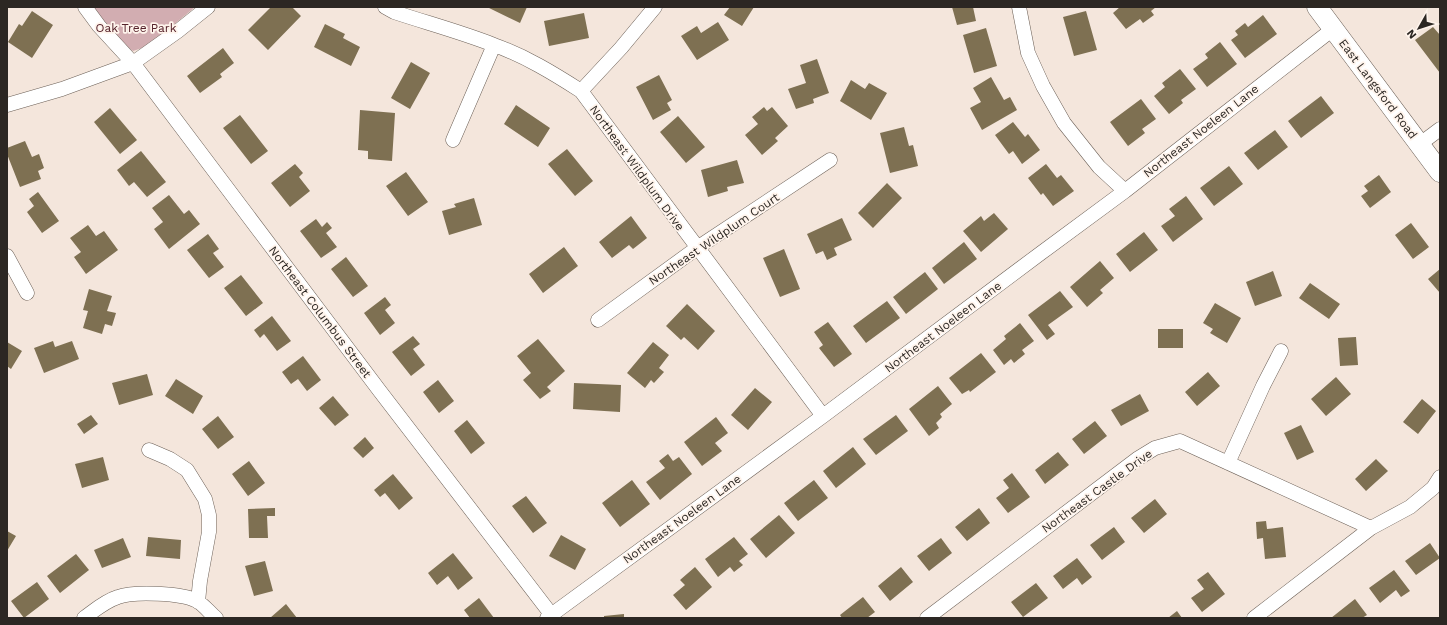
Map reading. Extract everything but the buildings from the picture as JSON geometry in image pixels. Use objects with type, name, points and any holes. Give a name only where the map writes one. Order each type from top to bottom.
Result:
[{"type":"street","name":"Northeast Columbus Street","points":[[85,7],[99,26],[133,63],[551,617]]},
{"type":"street","points":[[7,105],[62,90],[133,63],[178,31],[208,7]]},
{"type":"street","name":"Northeast Wildplum Drive","points":[[385,7],[394,12],[494,45],[528,60],[581,91],[696,248],[823,416]]},
{"type":"street","points":[[581,91],[621,48],[655,7]]},
{"type":"street","points":[[1019,7],[1028,53],[1043,86],[1061,117],[1099,167],[1125,191]]},
{"type":"street","name":"East Langsford Road","points":[[1317,7],[1440,172]]},
{"type":"street","name":"Northeast Noeleen Lane","points":[[551,617],[1125,191],[1333,29]]},
{"type":"street","points":[[453,140],[494,45]]},
{"type":"street","points":[[1420,144],[1440,129]]},
{"type":"street","name":"Northeast Wildplum Court","points":[[598,320],[696,248],[830,160]]},
{"type":"street","points":[[7,256],[27,293]]},
{"type":"street","points":[[1228,463],[1263,386],[1281,351]]},
{"type":"street","name":"Northeast Castle Drive","points":[[927,618],[1154,448],[1180,441],[1371,528]]},
{"type":"street","points":[[149,450],[170,459],[187,470],[205,499],[209,514],[209,532],[200,581],[198,602]]},
{"type":"street","points":[[1254,618],[1371,528],[1410,507],[1433,488],[1440,476]]},
{"type":"street","points":[[84,618],[104,603],[119,596],[142,594],[180,595],[198,602],[216,618]]},
{"type":"green space","name":"Oak Tree Park","points":[[93,7],[195,7],[148,46],[133,51],[118,40]]}]
